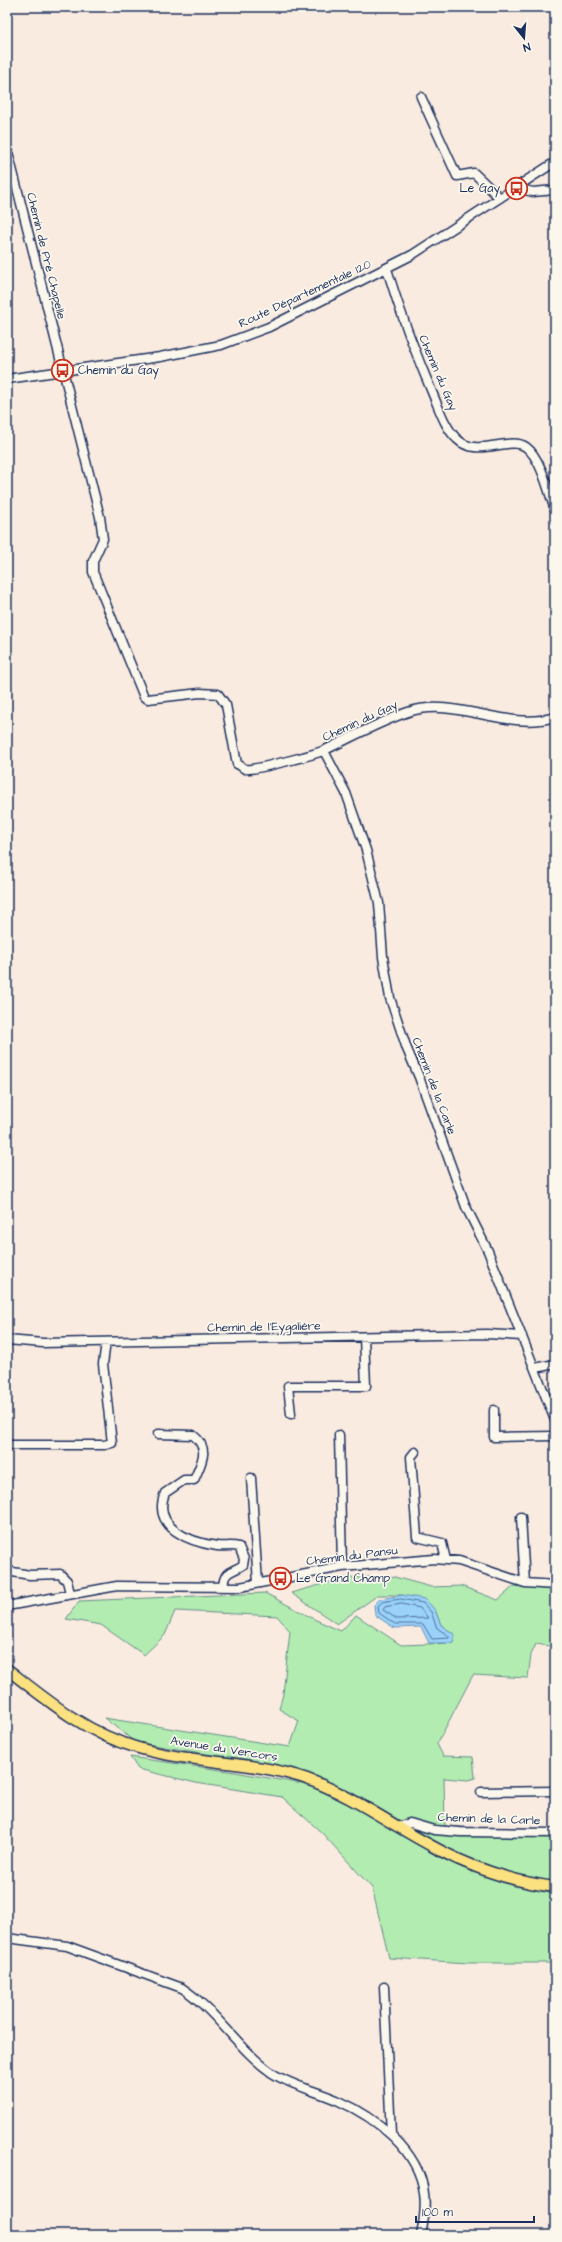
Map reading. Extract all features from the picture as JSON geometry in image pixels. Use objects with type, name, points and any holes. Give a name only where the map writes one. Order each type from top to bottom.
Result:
[{"type":"main road","name":"Avenue du Vercors","points":[[7,1669],[64,1712],[103,1736],[143,1749],[174,1755],[261,1767],[308,1779],[354,1801],[431,1846],[468,1863],[506,1877],[555,1887]]},
{"type":"street","points":[[421,97],[457,176],[474,173],[500,198]]},
{"type":"street","name":"Chemin de Pré Chapelle","points":[[7,148],[63,370]]},
{"type":"street","name":"Route Départementale 120","points":[[7,379],[160,357],[221,345],[269,327],[387,269],[447,234],[555,162]]},
{"type":"street","points":[[519,187],[533,192],[555,190]]},
{"type":"street","name":"Chemin du Gay","points":[[387,269],[426,381],[438,410],[455,438],[464,446],[479,448],[507,444],[525,446],[532,453],[538,465],[555,510]]},
{"type":"street","name":"Chemin du Gay","points":[[63,370],[103,532],[101,543],[93,561],[93,572],[144,697],[148,699],[200,693],[218,694],[226,705],[237,764],[245,769],[258,769],[324,751],[342,740],[389,720],[428,707],[458,710],[508,720],[540,720],[555,717]]},
{"type":"street","name":"Chemin de la Carle","points":[[324,751],[346,794],[366,850],[379,903],[383,957],[390,998],[406,1049],[419,1077],[466,1207],[488,1251],[555,1420]]},
{"type":"street","name":"Chemin de l'Eygalière","points":[[7,1340],[37,1343],[487,1334],[522,1336]]},
{"type":"street","points":[[291,1414],[288,1386],[366,1386],[364,1337]]},
{"type":"street","points":[[7,1445],[104,1445],[112,1443],[103,1364],[106,1342]]},
{"type":"street","points":[[535,1368],[555,1364]]},
{"type":"street","points":[[494,1410],[494,1437],[555,1436]]},
{"type":"street","points":[[158,1434],[193,1435],[202,1445],[204,1458],[194,1480],[184,1480],[164,1493],[162,1499],[163,1514],[170,1527],[183,1537],[215,1546],[238,1547],[244,1558],[243,1565],[226,1573],[223,1587]]},
{"type":"street","points":[[339,1435],[342,1567]]},
{"type":"street","points":[[415,1452],[411,1457],[417,1537],[442,1543],[446,1560]]},
{"type":"street","points":[[251,1478],[258,1584]]},
{"type":"street","points":[[522,1517],[525,1583]]},
{"type":"street","name":"Chemin du Pansu","points":[[7,1606],[116,1586],[223,1587],[258,1584],[342,1567],[446,1560],[459,1561],[525,1583],[555,1585]]},
{"type":"street","points":[[7,1571],[30,1576],[60,1574],[67,1581],[70,1594]]},
{"type":"street","points":[[480,1792],[555,1791]]},
{"type":"street","name":"Chemin de la Carle","points":[[400,1827],[410,1823],[434,1830],[460,1832],[555,1833]]},
{"type":"street","points":[[7,1938],[68,1946],[182,1988],[198,1998],[253,2057],[273,2073],[364,2114],[391,2134],[409,2157],[424,2192],[424,2216],[421,2235]]},
{"type":"street","points":[[384,1987],[391,2134]]},
{"type":"green space","points":[[391,1576],[431,1587],[461,1586],[498,1600],[514,1586],[555,1590],[555,1647],[536,1644],[531,1655],[528,1678],[473,1675],[437,1744],[443,1756],[473,1757],[475,1778],[468,1780],[444,1778],[445,1826],[555,1833],[555,1883],[512,1873],[469,1859],[420,1836],[343,1788],[285,1767],[135,1742],[104,1718],[290,1747],[299,1721],[279,1709],[283,1694],[290,1631],[277,1616],[175,1611],[165,1635],[144,1655],[101,1625],[66,1619],[79,1601],[265,1593],[316,1620],[341,1631],[356,1615],[401,1645],[453,1643],[455,1635],[441,1625],[435,1610],[402,1595],[378,1595],[337,1624],[291,1593],[345,1578]]},
{"type":"green space","points":[[130,1757],[235,1772],[314,1786],[376,1819],[437,1856],[514,1886],[555,1894],[555,1963],[468,1963],[389,1958],[372,1888],[322,1833],[282,1797],[196,1783],[138,1769]]},
{"type":"water","points":[[402,1595],[425,1599],[435,1610],[441,1625],[455,1635],[453,1643],[429,1643],[421,1627],[394,1628],[375,1615],[374,1605],[380,1599]]},
{"type":"place","name":"Le Gay","points":[[516,188]]},
{"type":"place","name":"Chemin du Gay","points":[[63,370]]},
{"type":"place","name":"Le Grand Champ","points":[[281,1578]]}]
